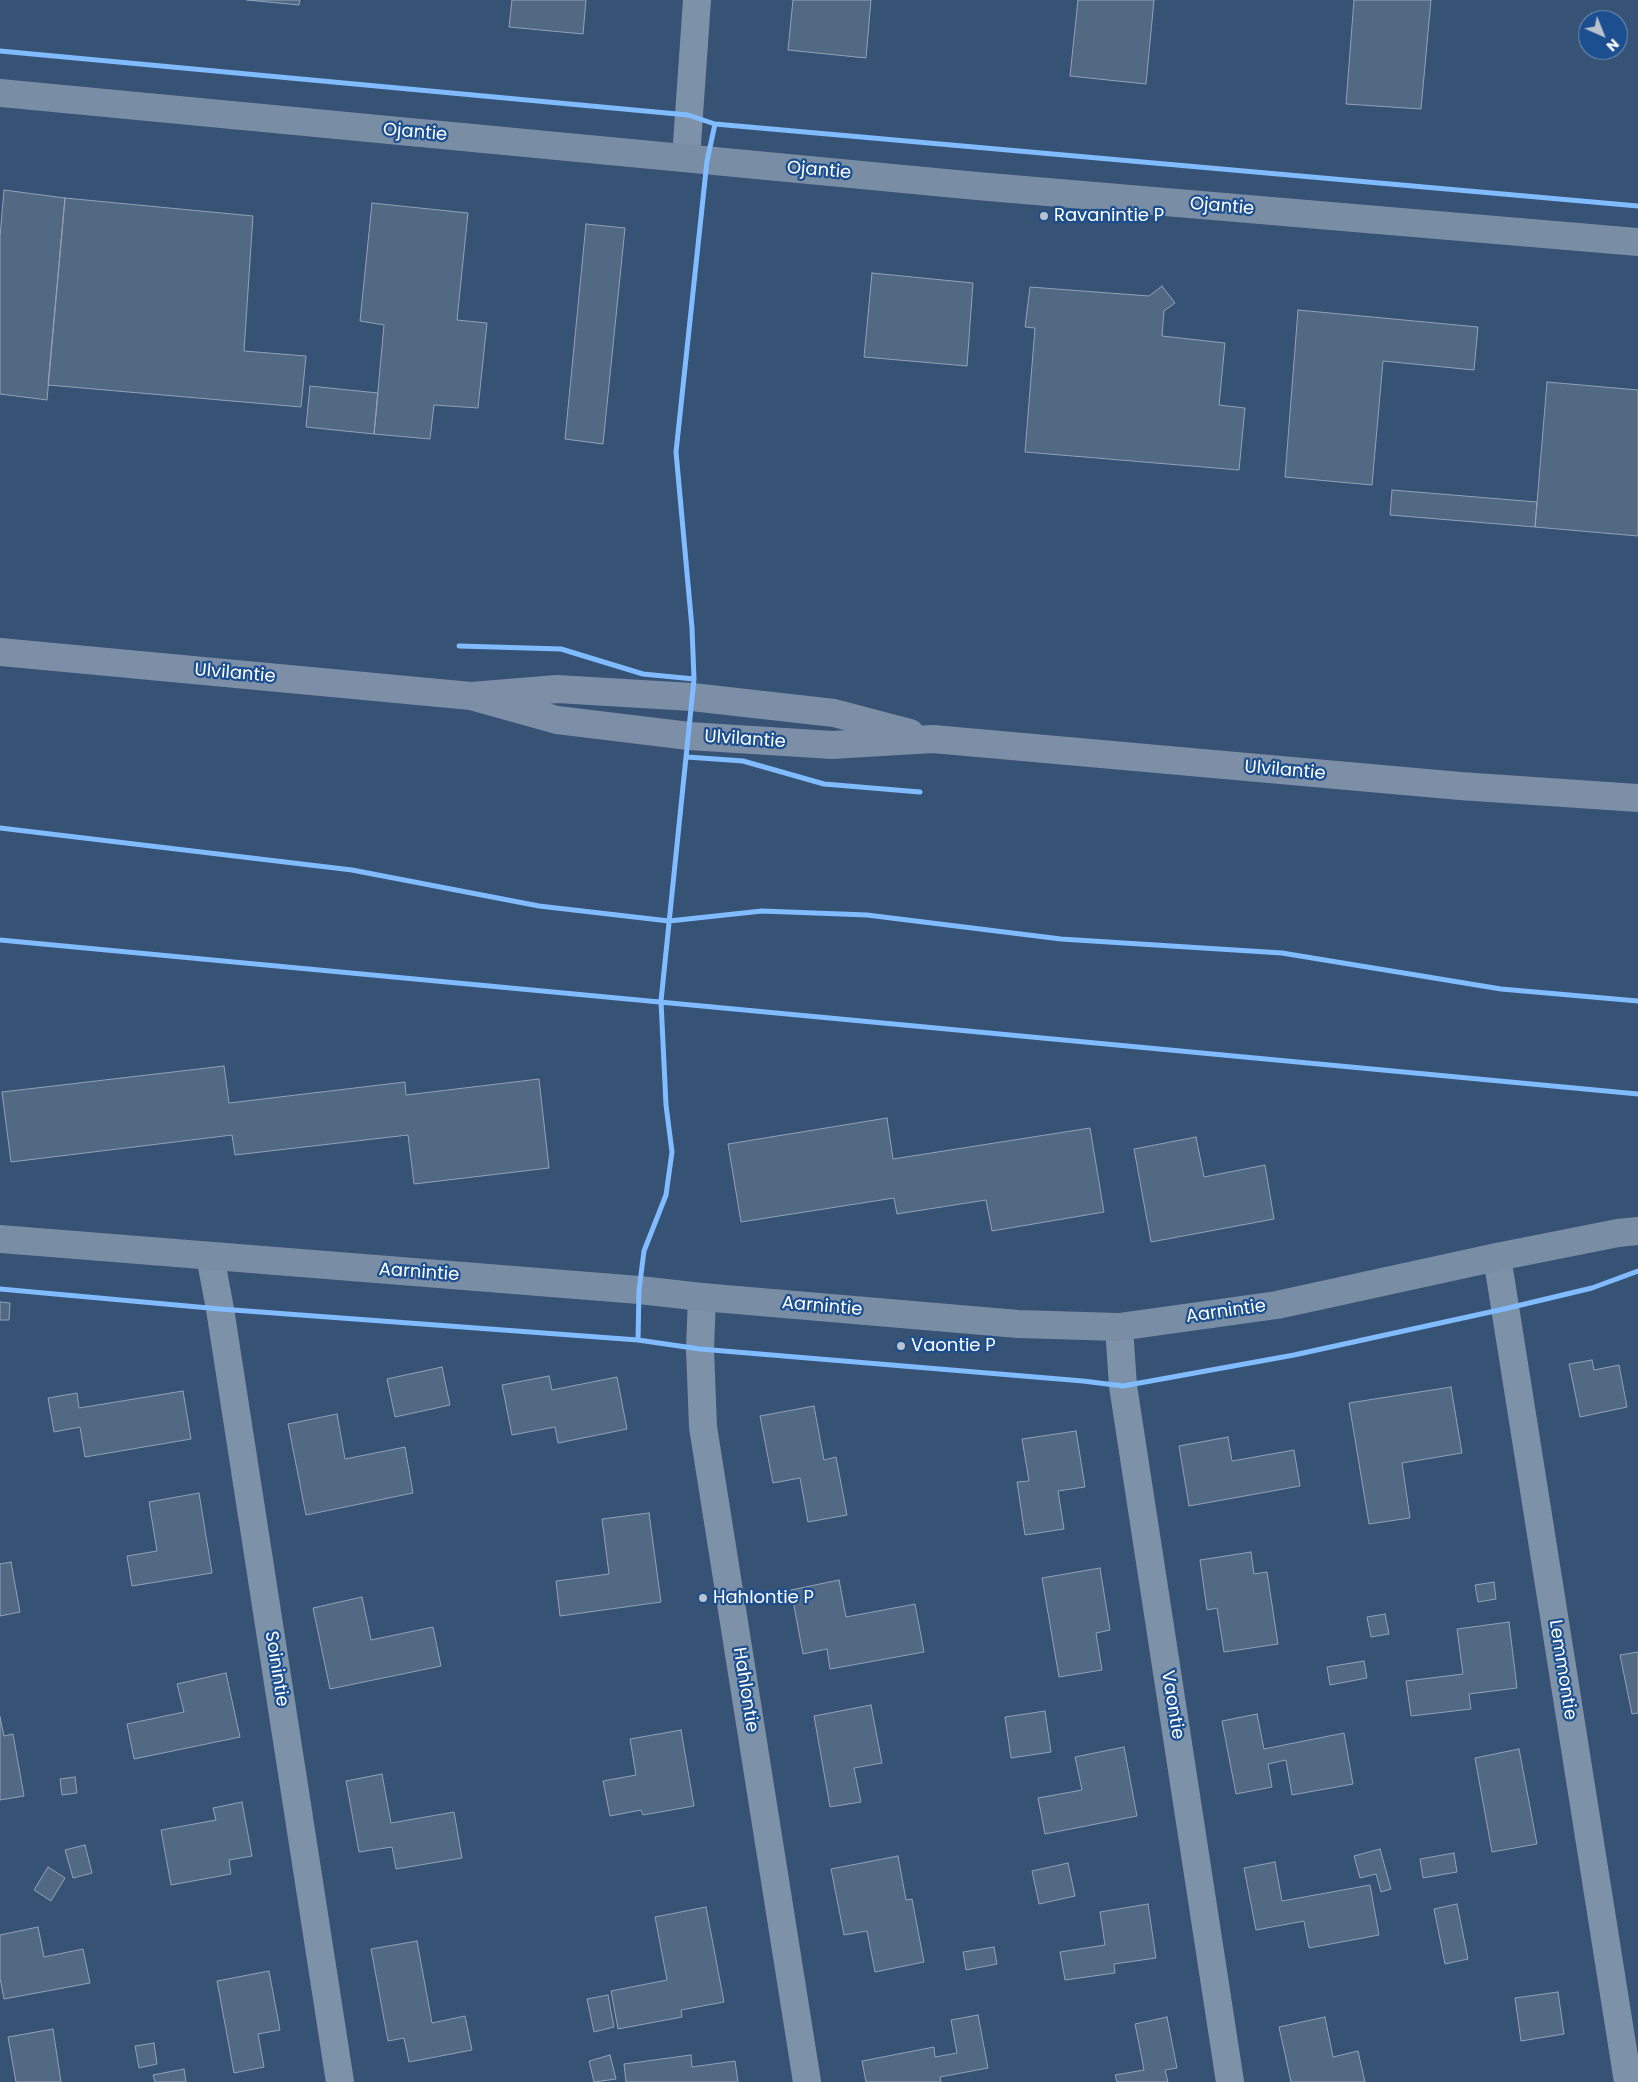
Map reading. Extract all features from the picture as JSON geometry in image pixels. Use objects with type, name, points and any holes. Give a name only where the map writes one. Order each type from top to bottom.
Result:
[{"type":"main road","name":"Ulvilantie","points":[[0,652],[471,696],[557,689],[692,696],[834,713],[933,739]]},
{"type":"main road","name":"Ulvilantie","points":[[471,696],[557,720],[688,736],[832,745],[933,739],[1460,786],[1638,798]]},
{"type":"street","points":[[686,158],[697,0]]},
{"type":"street","name":"Ojantie","points":[[0,94],[977,186],[1638,242]]},
{"type":"street","name":"Aarnintie","points":[[0,1239],[620,1288],[702,1297],[1018,1324],[1119,1327],[1277,1306],[1497,1257],[1618,1233],[1638,1231]]},
{"type":"street","name":"Soinintie","points":[[210,1256],[223,1328],[340,2082]]},
{"type":"street","name":"Lemmontie","points":[[1497,1257],[1628,2082]]},
{"type":"street","name":"Hahlontie","points":[[702,1297],[700,1349],[703,1428],[807,2082]]},
{"type":"street","name":"Vaontie","points":[[1119,1327],[1123,1386],[1230,2082]]},
{"type":"building","points":[[247,0],[300,0],[299,5]]},
{"type":"building","points":[[512,0],[586,0],[583,34],[509,27]]},
{"type":"building","points":[[793,0],[871,0],[866,58],[788,50]]},
{"type":"building","points":[[1078,0],[1154,0],[1146,84],[1070,76]]},
{"type":"building","points":[[1354,0],[1431,0],[1421,109],[1346,104]]},
{"type":"building","points":[[4,190],[65,198],[47,400],[0,394],[0,237]]},
{"type":"building","points":[[65,198],[253,216],[244,351],[306,356],[301,407],[48,385]]},
{"type":"building","points":[[372,203],[468,213],[457,320],[487,323],[478,408],[434,405],[430,439],[374,434],[384,325],[360,321]]},
{"type":"building","points":[[586,224],[625,228],[603,444],[565,439]]},
{"type":"building","points":[[872,273],[973,283],[967,366],[864,357]]},
{"type":"building","points":[[1162,286],[1175,303],[1164,311],[1162,336],[1225,343],[1219,405],[1245,408],[1239,470],[1025,452],[1035,328],[1025,327],[1030,287],[1149,296]]},
{"type":"building","points":[[1298,310],[1478,327],[1474,370],[1383,361],[1372,485],[1285,477]]},
{"type":"building","points":[[1547,382],[1638,390],[1638,536],[1535,527]]},
{"type":"building","points":[[310,386],[378,393],[374,434],[306,427]]},
{"type":"building","points":[[1392,490],[1537,502],[1535,527],[1390,515]]},
{"type":"building","points":[[224,1066],[229,1103],[405,1082],[406,1095],[539,1079],[549,1168],[414,1184],[408,1135],[235,1155],[232,1135],[11,1162],[2,1092]]},
{"type":"building","points":[[887,1118],[893,1159],[1090,1128],[1104,1212],[992,1231],[986,1200],[897,1214],[894,1198],[741,1222],[728,1144]]},
{"type":"building","points":[[1196,1137],[1204,1177],[1265,1165],[1274,1219],[1151,1242],[1134,1149]]},
{"type":"building","points":[[0,1302],[10,1303],[9,1320],[0,1320]]},
{"type":"building","points":[[1592,1360],[1594,1370],[1619,1365],[1627,1407],[1580,1417],[1569,1364]]},
{"type":"building","points":[[442,1367],[450,1405],[395,1417],[387,1379]]},
{"type":"building","points":[[549,1376],[552,1390],[617,1377],[627,1429],[558,1443],[555,1427],[512,1435],[502,1385]]},
{"type":"building","points":[[1451,1387],[1462,1453],[1402,1463],[1410,1518],[1369,1524],[1349,1403]]},
{"type":"building","points":[[183,1391],[191,1439],[85,1457],[80,1427],[54,1432],[48,1398],[77,1393],[79,1408]]},
{"type":"building","points":[[814,1406],[824,1460],[836,1457],[847,1515],[808,1522],[800,1478],[773,1483],[760,1416]]},
{"type":"building","points":[[337,1414],[345,1459],[405,1447],[413,1493],[306,1515],[288,1424]]},
{"type":"building","points":[[1076,1431],[1085,1487],[1058,1491],[1064,1529],[1025,1535],[1017,1482],[1029,1481],[1022,1439]]},
{"type":"building","points":[[1228,1437],[1232,1461],[1294,1450],[1300,1486],[1189,1506],[1179,1446]]},
{"type":"building","points":[[199,1493],[212,1573],[132,1586],[127,1556],[157,1551],[149,1502]]},
{"type":"building","points":[[649,1513],[661,1602],[560,1616],[556,1581],[609,1574],[602,1519]]},
{"type":"building","points":[[1251,1552],[1254,1574],[1267,1572],[1278,1644],[1224,1652],[1217,1608],[1207,1610],[1200,1560]]},
{"type":"building","points":[[11,1562],[20,1612],[0,1616],[0,1564]]},
{"type":"building","points":[[1100,1568],[1110,1630],[1096,1633],[1102,1670],[1059,1677],[1042,1578]]},
{"type":"building","points":[[839,1580],[846,1617],[915,1604],[924,1652],[830,1669],[827,1649],[803,1654],[791,1590]]},
{"type":"building","points":[[1494,1582],[1496,1599],[1478,1602],[1475,1585]]},
{"type":"building","points":[[362,1597],[371,1640],[433,1627],[441,1666],[330,1689],[313,1608]]},
{"type":"building","points":[[1385,1614],[1389,1634],[1371,1637],[1367,1617]]},
{"type":"building","points":[[1509,1622],[1517,1688],[1469,1694],[1471,1709],[1411,1716],[1406,1681],[1463,1674],[1457,1629]]},
{"type":"building","points":[[1638,1652],[1638,1713],[1632,1714],[1620,1655]]},
{"type":"building","points":[[1364,1661],[1367,1678],[1330,1685],[1327,1667]]},
{"type":"building","points":[[226,1673],[240,1737],[134,1759],[127,1724],[184,1712],[177,1684]]},
{"type":"building","points":[[871,1705],[882,1763],[854,1768],[861,1802],[830,1807],[814,1716]]},
{"type":"building","points":[[1045,1711],[1051,1752],[1011,1758],[1005,1717]]},
{"type":"building","points":[[1257,1714],[1264,1749],[1344,1733],[1353,1784],[1292,1795],[1286,1760],[1268,1764],[1272,1787],[1236,1794],[1222,1721]]},
{"type":"building","points":[[0,1717],[4,1736],[13,1734],[24,1796],[0,1800]]},
{"type":"building","points":[[681,1730],[694,1806],[643,1815],[641,1810],[610,1816],[603,1781],[636,1775],[630,1739]]},
{"type":"building","points":[[1124,1747],[1137,1816],[1045,1834],[1038,1798],[1082,1790],[1075,1757]]},
{"type":"building","points":[[1519,1749],[1537,1844],[1492,1852],[1475,1758]]},
{"type":"building","points":[[382,1774],[391,1823],[454,1812],[462,1858],[396,1869],[392,1847],[359,1852],[346,1781]]},
{"type":"building","points":[[75,1777],[77,1793],[62,1795],[60,1779]]},
{"type":"building","points":[[242,1802],[252,1856],[229,1860],[231,1874],[171,1885],[161,1830],[216,1820],[213,1808]]},
{"type":"building","points":[[85,1845],[92,1873],[73,1878],[65,1850]]},
{"type":"building","points":[[1380,1849],[1391,1889],[1381,1892],[1376,1874],[1360,1878],[1354,1856]]},
{"type":"building","points":[[1454,1853],[1457,1872],[1423,1878],[1420,1859]]},
{"type":"building","points":[[898,1856],[906,1900],[912,1899],[924,1962],[875,1972],[867,1931],[844,1935],[831,1869]]},
{"type":"building","points":[[1275,1862],[1282,1901],[1370,1885],[1379,1935],[1309,1948],[1304,1921],[1256,1930],[1244,1868]]},
{"type":"building","points":[[1068,1863],[1075,1896],[1039,1904],[1032,1871]]},
{"type":"building","points":[[48,1867],[65,1878],[51,1901],[34,1890]]},
{"type":"building","points":[[1148,1904],[1156,1958],[1114,1964],[1115,1973],[1065,1980],[1060,1952],[1105,1945],[1100,1912]]},
{"type":"building","points":[[1457,1904],[1468,1959],[1445,1964],[1434,1909]]},
{"type":"building","points":[[706,1907],[724,2002],[681,2010],[682,2017],[618,2029],[611,1991],[667,1980],[655,1917]]},
{"type":"building","points":[[38,1927],[44,1957],[83,1949],[90,1983],[4,1999],[0,1978],[0,1935]]},
{"type":"building","points":[[417,1941],[432,2023],[465,2016],[472,2050],[409,2062],[404,2038],[388,2041],[371,1949]]},
{"type":"building","points":[[994,1947],[997,1964],[966,1970],[963,1952]]},
{"type":"building","points":[[269,1971],[280,2030],[258,2034],[264,2067],[234,2073],[217,1981]]},
{"type":"building","points":[[1558,1992],[1564,2034],[1521,2041],[1515,1998]]},
{"type":"building","points":[[608,1995],[614,2027],[594,2032],[587,1999]]},
{"type":"building","points":[[978,2015],[988,2068],[940,2077],[941,2082],[866,2082],[862,2061],[934,2047],[935,2057],[957,2053],[951,2020]]},
{"type":"building","points":[[1167,2017],[1177,2068],[1165,2070],[1168,2082],[1117,2082],[1115,2075],[1144,2070],[1135,2024]]},
{"type":"building","points":[[1325,2017],[1333,2057],[1358,2051],[1365,2082],[1291,2082],[1279,2027]]},
{"type":"building","points":[[53,2029],[61,2082],[16,2082],[8,2037]]},
{"type":"building","points":[[154,2043],[157,2064],[139,2068],[135,2046]]},
{"type":"building","points":[[610,2055],[616,2079],[594,2082],[589,2061]]},
{"type":"building","points":[[691,2055],[692,2067],[735,2061],[738,2082],[626,2082],[624,2064]]},
{"type":"building","points":[[184,2069],[186,2082],[155,2082],[153,2075]]},
{"type":"cycle path","points":[[0,51],[688,115],[715,124],[1638,206]]},
{"type":"cycle path","points":[[638,1340],[639,1290],[644,1251],[666,1195],[672,1152],[666,1105],[661,1001],[694,679],[692,628],[676,452],[707,161],[715,124]]},
{"type":"cycle path","points":[[459,646],[561,649],[643,674],[694,679]]},
{"type":"cycle path","points":[[687,757],[743,761],[824,784],[920,792]]},
{"type":"cycle path","points":[[0,828],[352,870],[539,906],[669,921],[762,911],[867,915],[1061,939],[1282,953],[1501,989],[1638,1001]]},
{"type":"cycle path","points":[[0,940],[1638,1094]]},
{"type":"cycle path","points":[[0,1289],[220,1309],[638,1340],[700,1349],[1123,1386],[1294,1355],[1504,1309],[1592,1288],[1638,1271]]},
{"type":"place","name":"Ravanintie P","points":[[1044,216]]},
{"type":"place","name":"Vaontie P","points":[[901,1346]]},
{"type":"place","name":"Hahlontie P","points":[[703,1598]]}]
